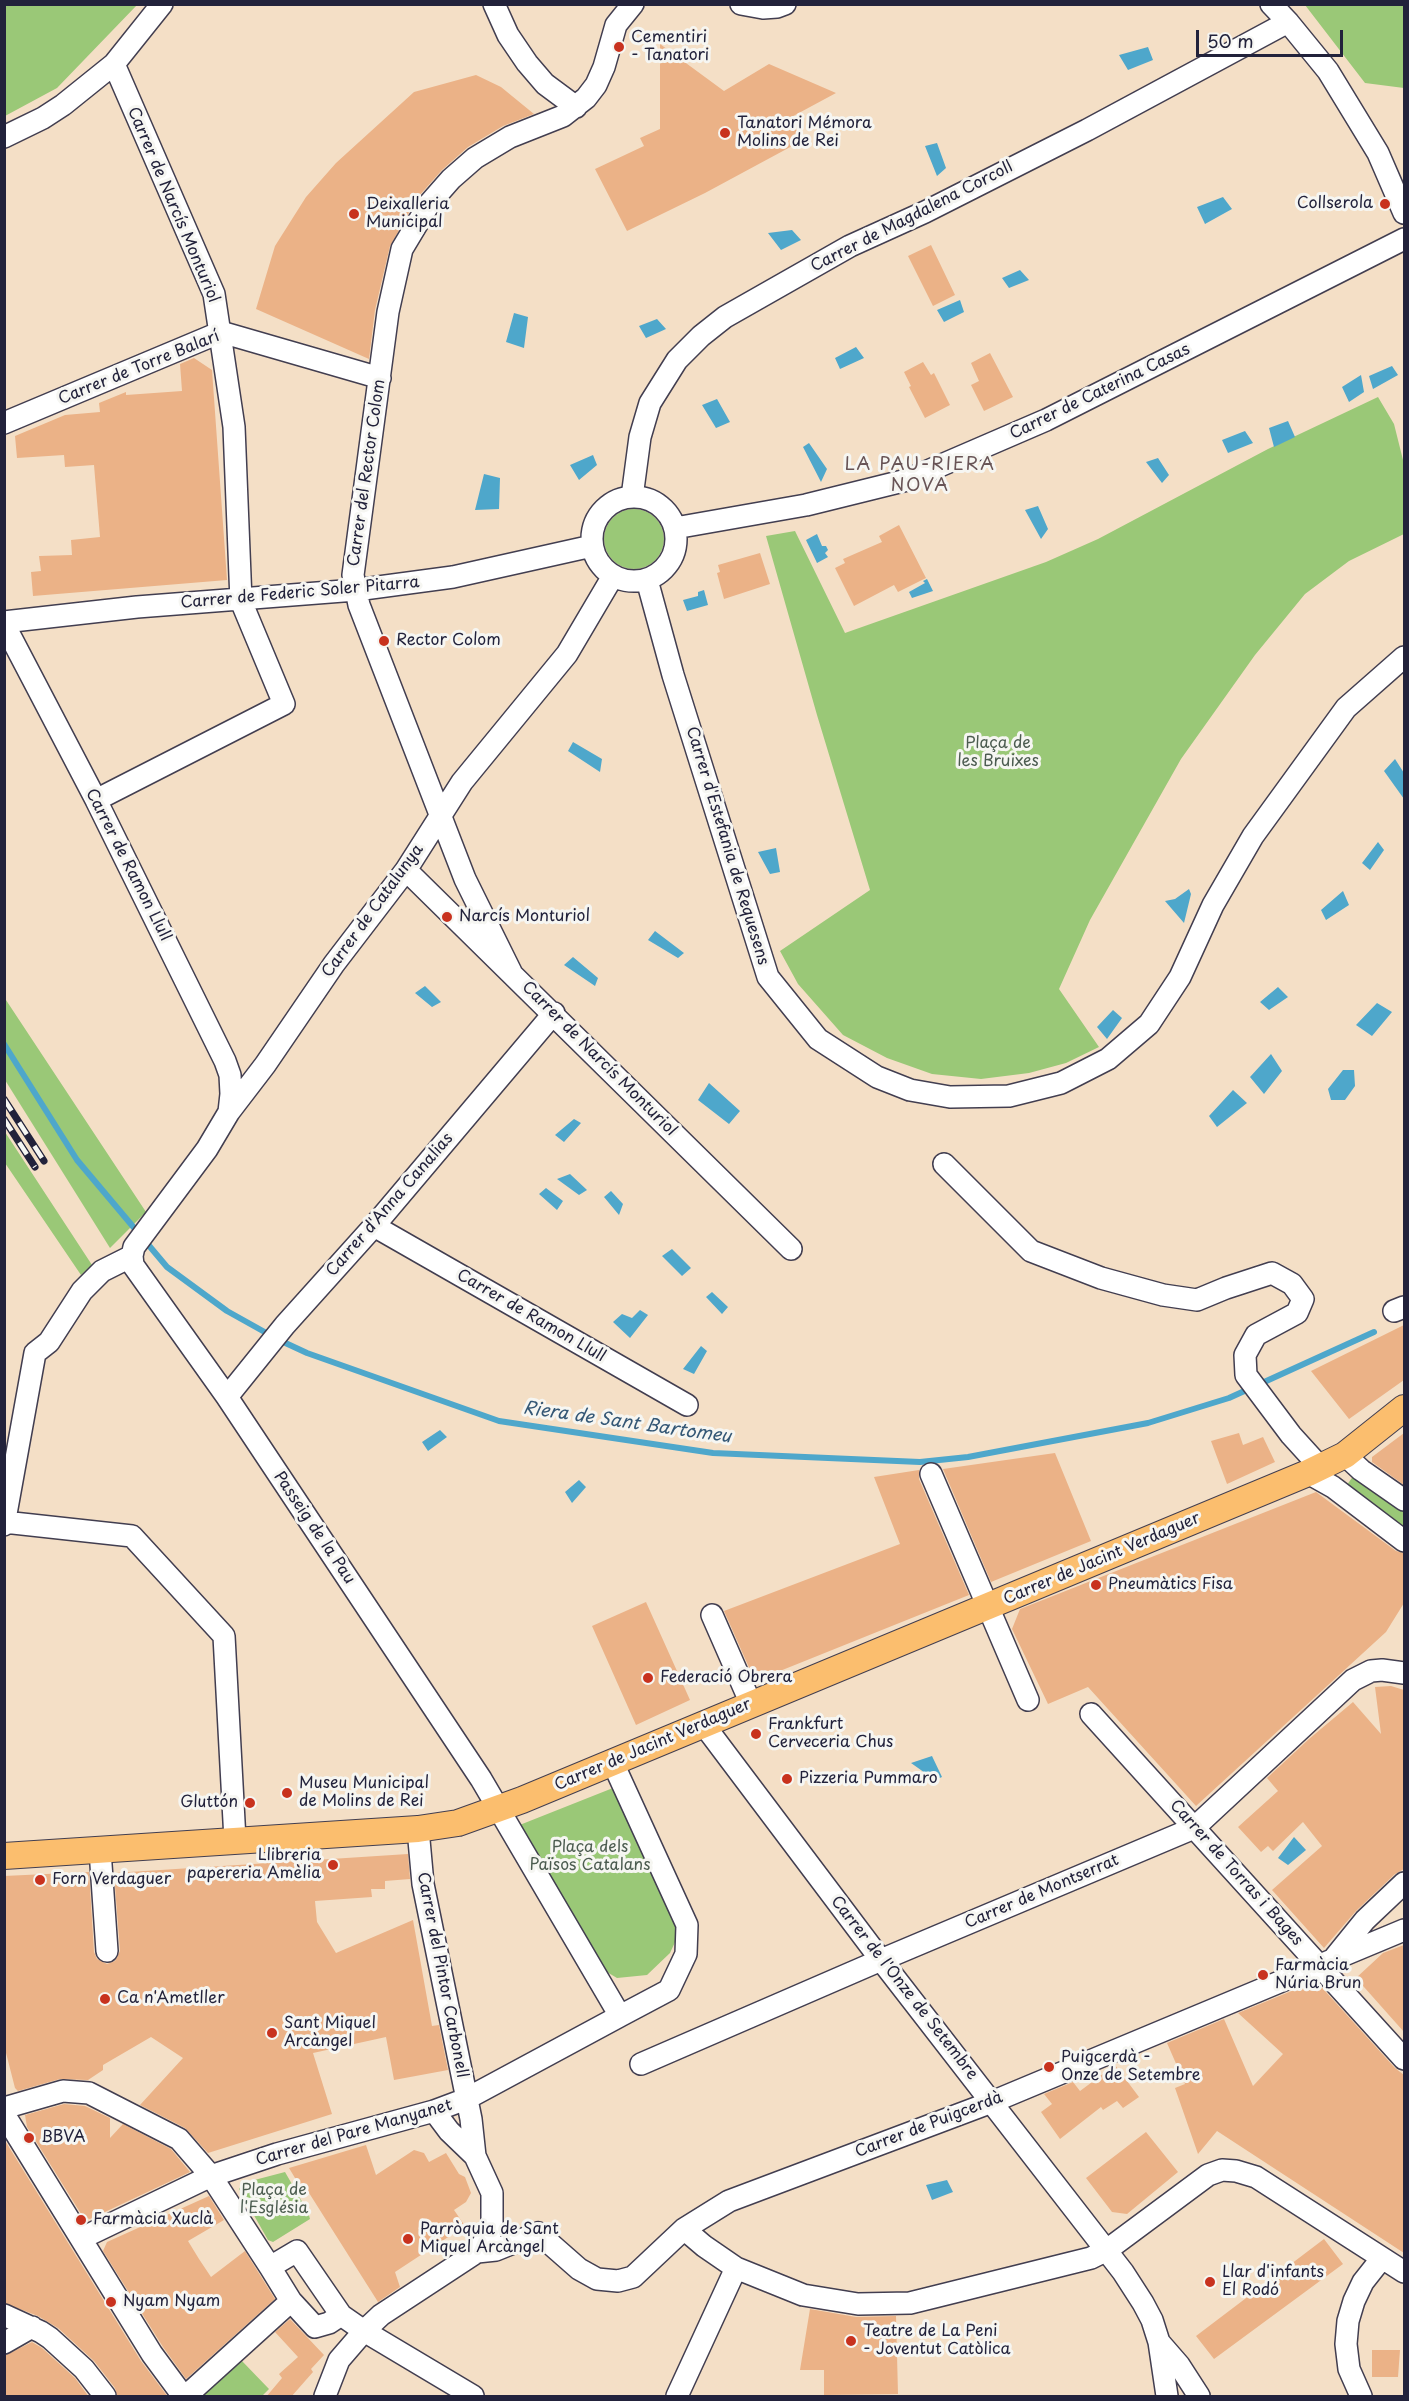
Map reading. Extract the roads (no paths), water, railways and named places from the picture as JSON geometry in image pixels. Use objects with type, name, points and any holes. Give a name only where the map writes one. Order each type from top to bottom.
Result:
[{"type":"main road","name":"Carrer de Jacint Verdaguer","points":[[4,1856],[418,1829],[458,1823],[501,1809],[1314,1470],[1345,1455],[1404,1408]]},
{"type":"street","points":[[4,138],[44,118],[114,64],[162,4]]},
{"type":"street","points":[[494,4],[508,35],[527,63],[545,84],[576,107]]},
{"type":"street","name":"Carrer del Rector Colom","points":[[511,972],[465,879],[359,605],[353,575],[393,284],[402,249],[429,204],[451,179],[475,158],[510,137],[547,123],[576,107],[586,98],[596,85],[604,67],[616,26],[633,4]]},
{"type":"street","points":[[741,4],[777,8],[785,4]]},
{"type":"street","points":[[1271,4],[1328,71],[1378,153],[1404,213]]},
{"type":"street","name":"Carrer de Magdalena Corcoll","points":[[632,497],[640,437],[650,403],[677,360],[700,336],[725,317],[850,246],[925,212],[1087,130],[1288,22]]},
{"type":"street","name":"Carrer de Narcís Monturiol","points":[[114,64],[214,294],[234,426],[241,600]]},
{"type":"street","name":"Carrer de Caterina Casas","points":[[675,528],[806,506],[907,480],[1046,420],[1404,239]]},
{"type":"street","name":"Carrer de Torre Balarí","points":[[4,423],[220,333],[380,378]]},
{"type":"street","points":[[632,497],[647,499],[660,505],[670,516],[675,528],[677,540],[671,559],[659,573],[647,580],[636,582],[614,576],[604,568],[592,546],[592,534],[602,511],[613,502],[632,497]]},
{"type":"street","name":"Carrer de Federic Soler Pitarra","points":[[4,623],[137,607],[356,590],[453,577],[592,546]]},
{"type":"street","name":"Carrer de Catalunya","points":[[133,1251],[207,1149],[229,1112],[265,1065],[334,964],[406,870],[462,782],[567,654],[614,576]]},
{"type":"street","name":"Carrer d'Estefania de Requesens","points":[[647,580],[673,675],[768,977],[818,1039],[877,1077],[910,1090],[950,1097],[1009,1096],[1061,1083],[1108,1059],[1149,1024],[1180,977],[1213,905],[1252,836],[1346,708],[1404,657]]},
{"type":"street","points":[[96,800],[284,704],[241,600]]},
{"type":"street","name":"Carrer de Ramon Llull","points":[[4,623],[96,800],[225,1061],[230,1075],[229,1112]]},
{"type":"street","name":"Carrer de Narcís Monturiol","points":[[406,870],[554,1013],[791,1249]]},
{"type":"street","name":"Carrer d'Anna Canalias","points":[[227,1397],[285,1325],[374,1226],[554,1013]]},
{"type":"street","points":[[944,1164],[1030,1251],[1101,1278],[1164,1295],[1197,1300],[1272,1273],[1292,1284],[1303,1299],[1297,1313],[1256,1335],[1245,1355],[1246,1375],[1314,1470],[1404,1541]]},
{"type":"street","name":"Carrer de Ramon Llull","points":[[374,1226],[687,1405]]},
{"type":"street","points":[[133,1251],[102,1271],[82,1291],[49,1342],[35,1353],[5,1523],[132,1536],[224,1636],[235,1840]]},
{"type":"street","name":"Passeig de la Pau","points":[[133,1251],[134,1265],[227,1397],[501,1809]]},
{"type":"street","points":[[1345,1455],[1361,1470],[1404,1500]]},
{"type":"street","points":[[931,1474],[1028,1700]]},
{"type":"street","points":[[712,1615],[751,1704]]},
{"type":"street","name":"Carrer de Montserrat","points":[[641,2064],[1194,1828],[1353,1680],[1371,1671],[1404,1673]]},
{"type":"street","name":"Carrer de Torras i Bages","points":[[1091,1714],[1194,1828],[1327,1963],[1404,2059]]},
{"type":"street","name":"Carrer de l'Onze de Setembre","points":[[704,1725],[881,1960],[1107,2250],[1143,2303],[1152,2320],[1159,2342]]},
{"type":"street","points":[[501,1809],[620,2016],[669,1990],[686,1954],[687,1925],[612,1761]]},
{"type":"street","name":"Carrer del Pintor Carbonell","points":[[418,1829],[423,1884],[471,2119],[475,2156],[492,2193],[492,2230],[477,2252]]},
{"type":"street","points":[[100,1850],[107,1951]]},
{"type":"street","points":[[1327,1963],[1365,1920],[1404,1883]]},
{"type":"street","name":"Carrer de Puigcerdà","points":[[477,2252],[496,2250],[538,2233],[579,2269],[597,2279],[618,2281],[633,2277],[684,2229],[729,2201],[992,2102],[1404,1930]]},
{"type":"street","name":"Carrer del Pare Manyanet","points":[[82,2238],[211,2176],[276,2154],[434,2111],[466,2099],[620,2016]]},
{"type":"street","points":[[4,2108],[63,2091],[89,2093],[179,2139],[211,2176],[291,2301],[315,2327],[335,2319]]},
{"type":"street","name":"Carrer del Pintor Carbonell","points":[[434,2111],[449,2131],[475,2156]]},
{"type":"street","points":[[4,2114],[152,2354],[184,2397],[291,2301]]},
{"type":"street","points":[[684,2229],[736,2268],[803,2295],[858,2304],[910,2303],[1091,2258],[1107,2250],[1198,2181],[1222,2170],[1236,2171],[1256,2177],[1404,2272]]},
{"type":"street","points":[[270,2267],[297,2251],[335,2319],[359,2337],[474,2397]]},
{"type":"street","points":[[325,2397],[339,2360],[381,2315],[477,2252]]},
{"type":"street","points":[[1361,2397],[1349,2369],[1346,2344],[1348,2321],[1363,2282],[1382,2258]]},
{"type":"street","points":[[677,2397],[736,2268]]},
{"type":"street","points":[[4,2315],[50,2338],[84,2369],[105,2397]]},
{"type":"street","points":[[4,2343],[32,2327]]},
{"type":"street","points":[[1159,2342],[1167,2397]]},
{"type":"street","points":[[1159,2342],[1179,2365],[1199,2397]]},
{"type":"water","points":[[1148,47],[1153,60],[1128,70],[1119,55]]},
{"type":"water","points":[[937,143],[946,168],[937,176],[925,146]]},
{"type":"water","points":[[1223,197],[1232,209],[1205,224],[1197,207]]},
{"type":"water","points":[[792,230],[801,240],[781,250],[768,233]]},
{"type":"water","points":[[1020,270],[1029,280],[1009,288],[1002,278]]},
{"type":"water","points":[[960,300],[964,312],[944,322],[937,310]]},
{"type":"water","points":[[514,313],[528,317],[524,348],[506,342]]},
{"type":"water","points":[[657,319],[666,329],[646,338],[639,326]]},
{"type":"water","points":[[856,347],[864,358],[840,369],[835,358]]},
{"type":"water","points":[[1392,366],[1398,375],[1373,389],[1369,376]]},
{"type":"water","points":[[1361,375],[1364,392],[1349,402],[1342,387]]},
{"type":"water","points":[[717,399],[730,422],[716,428],[702,405]]},
{"type":"water","points":[[1288,421],[1295,437],[1274,447],[1269,428]]},
{"type":"water","points":[[1245,431],[1253,443],[1228,453],[1222,440]]},
{"type":"water","points":[[809,443],[827,469],[821,482],[803,447]]},
{"type":"water","points":[[593,455],[597,465],[579,480],[570,465]]},
{"type":"water","points":[[1158,458],[1169,475],[1162,483],[1146,462]]},
{"type":"water","points":[[484,474],[500,478],[499,509],[475,510]]},
{"type":"water","points":[[1038,506],[1048,529],[1041,539],[1025,510]]},
{"type":"water","points":[[817,534],[822,546],[826,546],[828,550],[825,553],[828,557],[817,563],[806,540]]},
{"type":"water","points":[[927,579],[933,591],[912,598],[909,592],[925,583],[923,581]]},
{"type":"water","points":[[704,590],[708,605],[687,611],[683,600],[698,596],[698,592]]},
{"type":"water","points":[[573,742],[602,759],[600,772],[568,751]]},
{"type":"water","points":[[1395,759],[1404,773],[1404,799],[1384,771]]},
{"type":"water","points":[[1378,842],[1384,850],[1370,870],[1362,863]]},
{"type":"water","points":[[776,848],[780,872],[770,874],[758,852]]},
{"type":"water","points":[[1189,889],[1191,894],[1184,923],[1165,901],[1175,899]]},
{"type":"water","points":[[1343,891],[1349,905],[1326,920],[1321,910]]},
{"type":"water","points":[[655,931],[684,953],[678,958],[648,940]]},
{"type":"water","points":[[573,957],[598,978],[595,986],[564,965]]},
{"type":"water","points":[[425,986],[441,1002],[432,1007],[415,993]]},
{"type":"water","points":[[1278,987],[1288,997],[1269,1010],[1260,1002]]},
{"type":"water","points":[[1377,1003],[1392,1012],[1372,1036],[1356,1025]]},
{"type":"water","points":[[1113,1010],[1122,1018],[1107,1039],[1097,1027]]},
{"type":"water","points":[[1271,1054],[1282,1071],[1264,1094],[1250,1077]]},
{"type":"water","points":[[1343,1070],[1354,1070],[1355,1086],[1345,1100],[1331,1100],[1328,1089]]},
{"type":"water","points":[[709,1083],[740,1111],[729,1124],[698,1100]]},
{"type":"water","points":[[1233,1090],[1247,1103],[1217,1127],[1209,1116]]},
{"type":"water","points":[[574,1119],[581,1123],[564,1142],[555,1135]]},
{"type":"water","points":[[570,1174],[587,1190],[579,1195],[557,1179]]},
{"type":"water","points":[[546,1188],[563,1201],[557,1210],[539,1194]]},
{"type":"water","points":[[611,1191],[623,1204],[619,1215],[604,1197]]},
{"type":"water","points":[[672,1249],[691,1268],[682,1276],[662,1256]]},
{"type":"water","points":[[712,1292],[728,1307],[722,1314],[706,1297]]},
{"type":"water","points":[[640,1310],[648,1315],[630,1338],[613,1322],[622,1314],[632,1318]]},
{"type":"water","points":[[701,1346],[707,1351],[694,1374],[683,1369]]},
{"type":"water","points":[[440,1430],[447,1437],[428,1451],[422,1442]]},
{"type":"water","points":[[579,1480],[586,1487],[572,1503],[565,1492]]},
{"type":"water","points":[[932,1756],[942,1777],[935,1780],[911,1763]]},
{"type":"water","points":[[1294,1837],[1306,1850],[1288,1865],[1278,1858]]},
{"type":"water","points":[[947,2180],[953,2192],[932,2200],[926,2185]]},
{"type":"waterway","name":"Riera de Sant Bartomeu","points":[[4,1044],[77,1160],[167,1267],[227,1311],[270,1335]]},
{"type":"waterway","name":"Riera de Sant Bartomeu","points":[[279,1340],[307,1353],[499,1421],[713,1453],[920,1462],[968,1457],[1148,1423],[1229,1398],[1374,1332]]},
{"type":"railway","points":[[4,1099],[44,1161]]},
{"type":"railway","points":[[4,1119],[35,1167]]},
{"type":"place","name":"Cementiri - Tanatori","points":[[619,47]]},
{"type":"place","name":"Tanatori Mémora Molins de Rei","points":[[725,133]]},
{"type":"place","name":"Collserola","points":[[1385,204]]},
{"type":"place","name":"Deixalleria Municipal","points":[[354,214]]},
{"type":"place","name":"Rector Colom","points":[[384,641]]},
{"type":"place","name":"Narcís Monturiol","points":[[447,917]]},
{"type":"place","name":"Pneumàtics Fisa","points":[[1096,1585]]},
{"type":"place","name":"Federació Obrera","points":[[648,1678]]},
{"type":"place","name":"Frankfurt Cerveceria Chus","points":[[756,1734]]},
{"type":"place","name":"Pizzeria Pummaro","points":[[787,1779]]},
{"type":"place","name":"Museu Municipal de Molins de Rei","points":[[287,1793]]},
{"type":"place","name":"Gluttón","points":[[250,1803]]},
{"type":"place","name":"Llibreria papereria Amèlia","points":[[333,1865]]},
{"type":"place","name":"Forn Verdaguer","points":[[40,1880]]},
{"type":"place","name":"Farmàcia Núria Brun","points":[[1263,1975]]},
{"type":"place","name":"Ca n'Ametller","points":[[105,1999]]},
{"type":"place","name":"Sant Miquel Arcàngel","points":[[272,2033]]},
{"type":"place","name":"Puigcerdà - Onze de Setembre","points":[[1049,2067]]},
{"type":"place","name":"BBVA","points":[[29,2138]]},
{"type":"place","name":"Farmàcia Xuclà","points":[[81,2220]]},
{"type":"place","name":"Parròquia de Sant Miquel Arcàngel","points":[[408,2239]]},
{"type":"place","name":"Llar d'infants El Rodó","points":[[1210,2282]]},
{"type":"place","name":"Nyam Nyam","points":[[111,2302]]},
{"type":"place","name":"Teatre de La Peni - Joventut Catòlica","points":[[851,2341]]},
{"type":"district","name":"LA PAU-RIERA NOVA","points":[[920,475]]},
{"type":"park label","name":"Plaça de les Bruixes","points":[[998,753]]},
{"type":"park label","name":"Plaça dels Països Catalans","points":[[590,1857]]},
{"type":"park label","name":"Plaça de l'Església","points":[[274,2200]]}]
